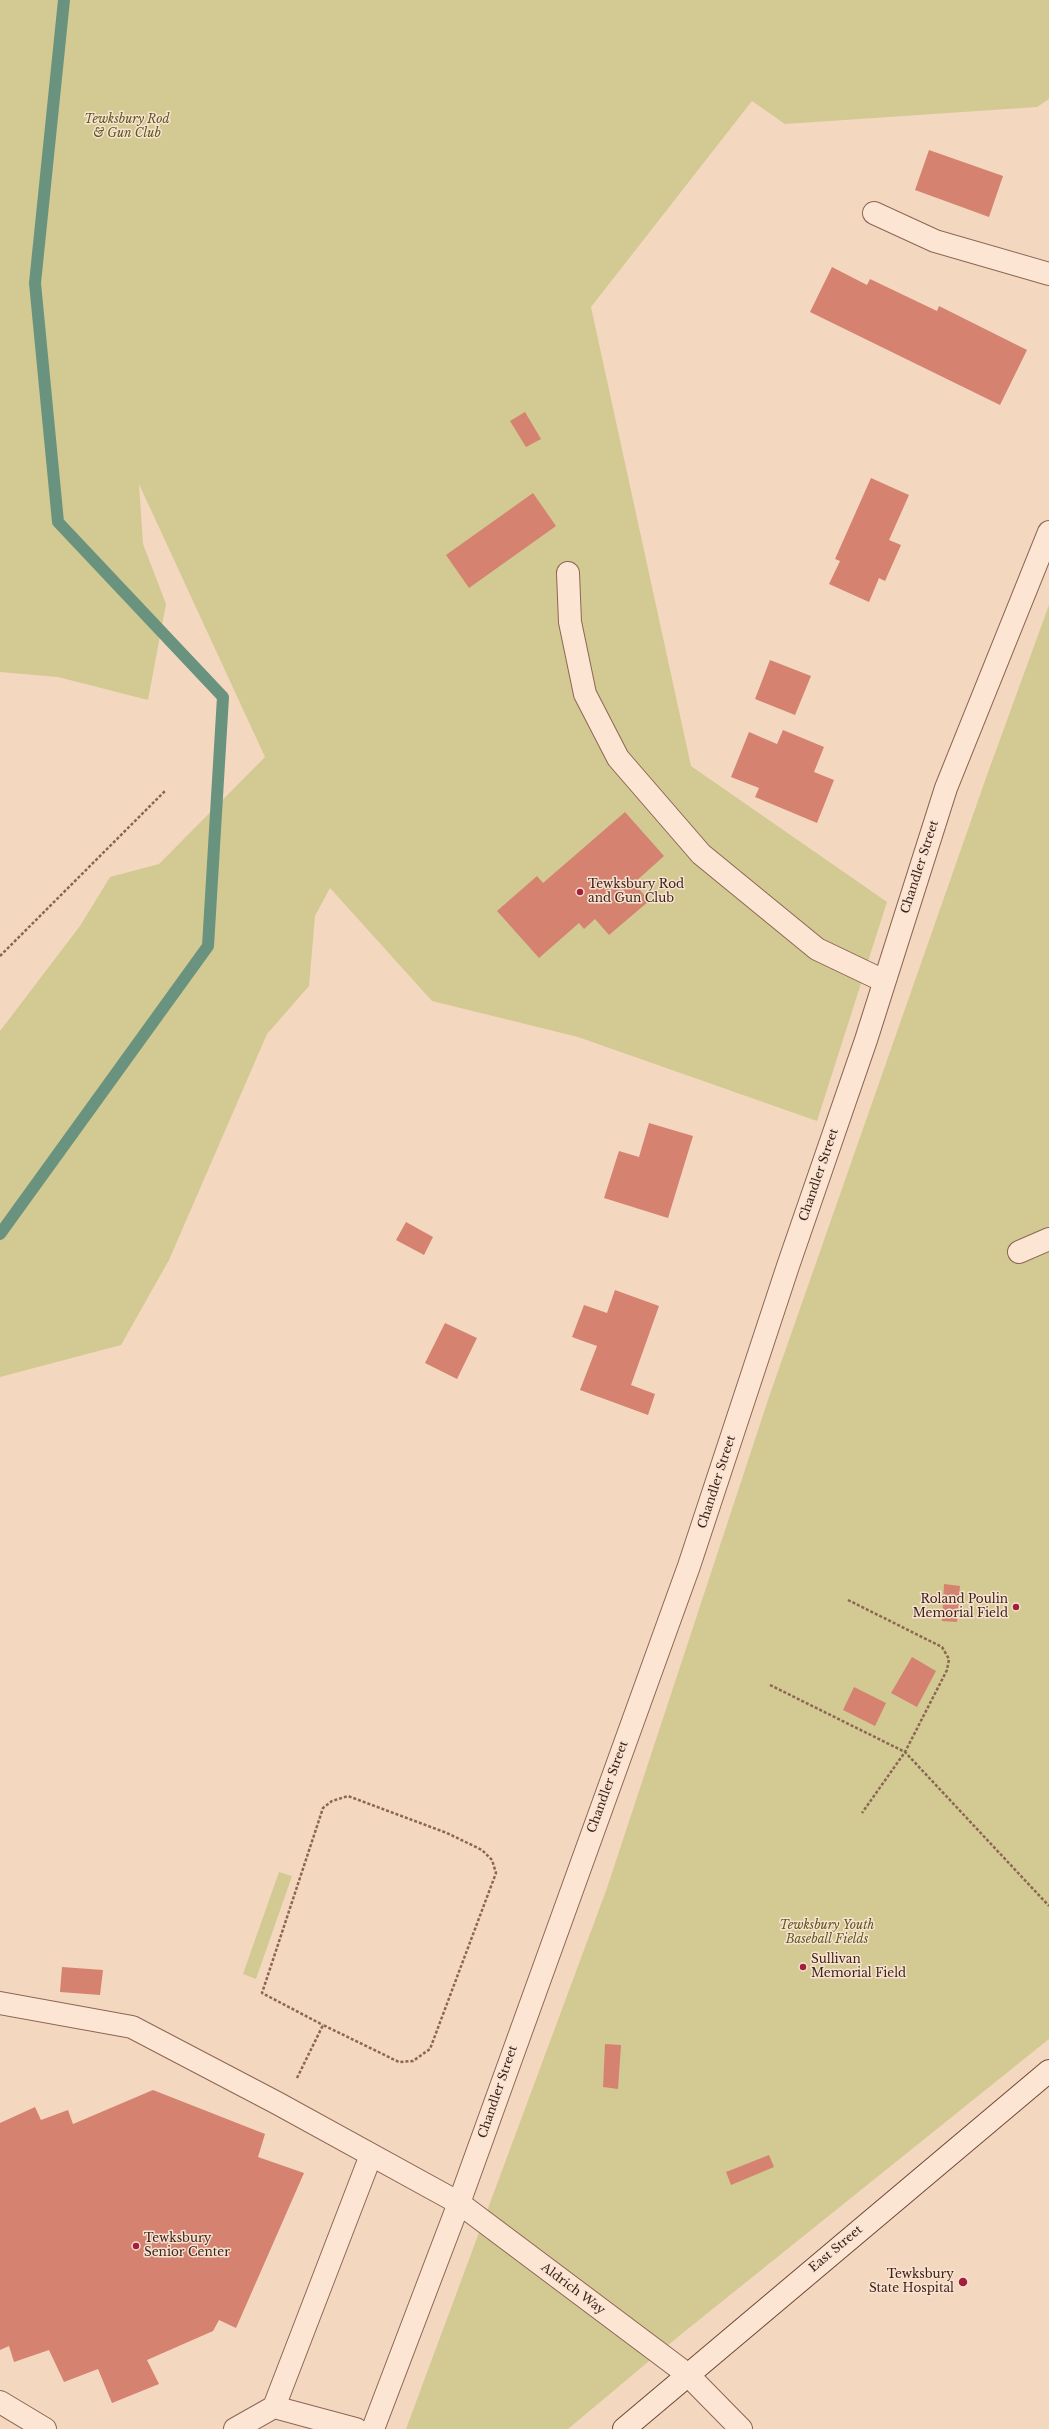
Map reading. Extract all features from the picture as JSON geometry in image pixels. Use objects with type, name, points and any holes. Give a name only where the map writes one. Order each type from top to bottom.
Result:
[{"type":"street","points":[[874,213],[935,241],[1049,274]]},
{"type":"street","name":"Chandler Street","points":[[373,2429],[459,2203],[689,1566],[884,981],[946,788],[1049,532]]},
{"type":"street","points":[[568,573],[570,622],[585,694],[618,758],[701,854],[817,949],[884,981]]},
{"type":"street","points":[[1019,1252],[1049,1239]]},
{"type":"street","name":"Aldrich Way","points":[[0,2003],[132,2027],[277,2103],[459,2203],[687,2374],[741,2429]]},
{"type":"street","name":"East Street","points":[[624,2429],[687,2374],[1049,2071]]},
{"type":"street","points":[[235,2429],[274,2407],[371,2155]]},
{"type":"street","points":[[0,2402],[45,2429]]},
{"type":"street","points":[[274,2407],[356,2429]]},
{"type":"path","points":[[0,956],[166,790]]},
{"type":"path","points":[[848,1600],[942,1646],[949,1659],[947,1670],[905,1752],[862,1812]]},
{"type":"path","points":[[770,1685],[905,1752],[1049,1906]]},
{"type":"path","points":[[348,1796],[448,1832],[482,1850],[492,1860],[496,1874],[430,2049],[413,2060],[399,2062],[323,2025],[262,1993],[323,1808],[332,1801],[348,1796]]},
{"type":"path","points":[[277,2103],[290,2091],[323,2025]]},
{"type":"green space","name":"Tewksbury Rod & Gun Club","points":[[0,0],[1049,0],[1049,99],[1037,107],[785,124],[752,101],[591,307],[691,766],[887,902],[817,1121],[578,1037],[432,1001],[330,888],[315,916],[309,986],[267,1034],[169,1260],[121,1345],[0,1377],[0,1031],[80,926],[110,877],[159,864],[265,757],[139,484],[143,544],[166,604],[148,700],[58,677],[0,672]]},
{"type":"green space","name":"Tewksbury Youth Baseball Fields","points":[[1049,605],[1049,2039],[679,2336],[568,2429],[406,2429],[607,1888],[769,1397],[987,775]]},
{"type":"green space","points":[[279,1872],[292,1876],[256,1979],[243,1974]]},
{"type":"building","points":[[929,150],[1003,176],[989,217],[915,190]]},
{"type":"building","points":[[832,267],[867,285],[870,279],[937,311],[939,306],[1027,350],[1000,405],[810,312]]},
{"type":"building","points":[[525,412],[541,439],[526,447],[510,421]]},
{"type":"building","points":[[871,478],[909,495],[889,540],[901,545],[885,581],[879,578],[869,602],[829,584],[840,561],[835,559]]},
{"type":"building","points":[[533,493],[556,526],[469,588],[446,555]]},
{"type":"building","points":[[770,660],[811,676],[795,715],[755,699]]},
{"type":"building","points":[[783,730],[824,747],[814,772],[834,780],[817,823],[755,797],[759,788],[731,777],[749,732],[777,744]]},
{"type":"building","name":"Tewksbury Rod and Gun Club","points":[[625,812],[664,856],[634,883],[649,901],[609,935],[595,919],[584,929],[579,923],[539,958],[497,911],[537,876],[543,883]]},
{"type":"building","points":[[649,1123],[693,1136],[668,1218],[604,1198],[619,1151],[639,1157]]},
{"type":"building","points":[[406,1222],[433,1237],[424,1255],[396,1240]]},
{"type":"building","points":[[615,1290],[659,1306],[631,1385],[655,1394],[648,1415],[580,1390],[597,1346],[572,1337],[584,1305],[607,1313]]},
{"type":"building","points":[[445,1323],[477,1338],[457,1379],[425,1363]]},
{"type":"building","points":[[944,1584],[960,1586],[957,1622],[942,1621]]},
{"type":"building","points":[[912,1657],[936,1671],[917,1707],[891,1693]]},
{"type":"building","points":[[854,1687],[886,1703],[875,1726],[843,1710]]},
{"type":"building","points":[[62,1967],[103,1970],[100,1995],[60,1992]]},
{"type":"building","points":[[605,2044],[621,2045],[618,2089],[603,2087]]},
{"type":"building","name":"Tewksbury Senior Center","points":[[153,2090],[265,2134],[258,2157],[304,2173],[236,2328],[219,2320],[213,2331],[147,2360],[159,2384],[112,2403],[98,2369],[64,2382],[49,2350],[14,2362],[9,2346],[0,2350],[0,2123],[35,2107],[41,2120],[68,2110],[73,2124]]},
{"type":"building","points":[[769,2155],[774,2167],[731,2185],[726,2172]]},
{"type":"waterway","points":[[0,1234],[208,946],[223,697],[58,522],[35,283],[64,0]]},
{"type":"place","name":"Tewksbury Rod and Gun Club","points":[[580,892]]},
{"type":"place","name":"Roland Poulin Memorial Field","points":[[1016,1607]]},
{"type":"place","name":"Sullivan Memorial Field","points":[[803,1967]]},
{"type":"place","name":"Tewksbury Senior Center","points":[[136,2246]]},
{"type":"place","name":"Tewksbury State Hospital","points":[[963,2282]]}]
